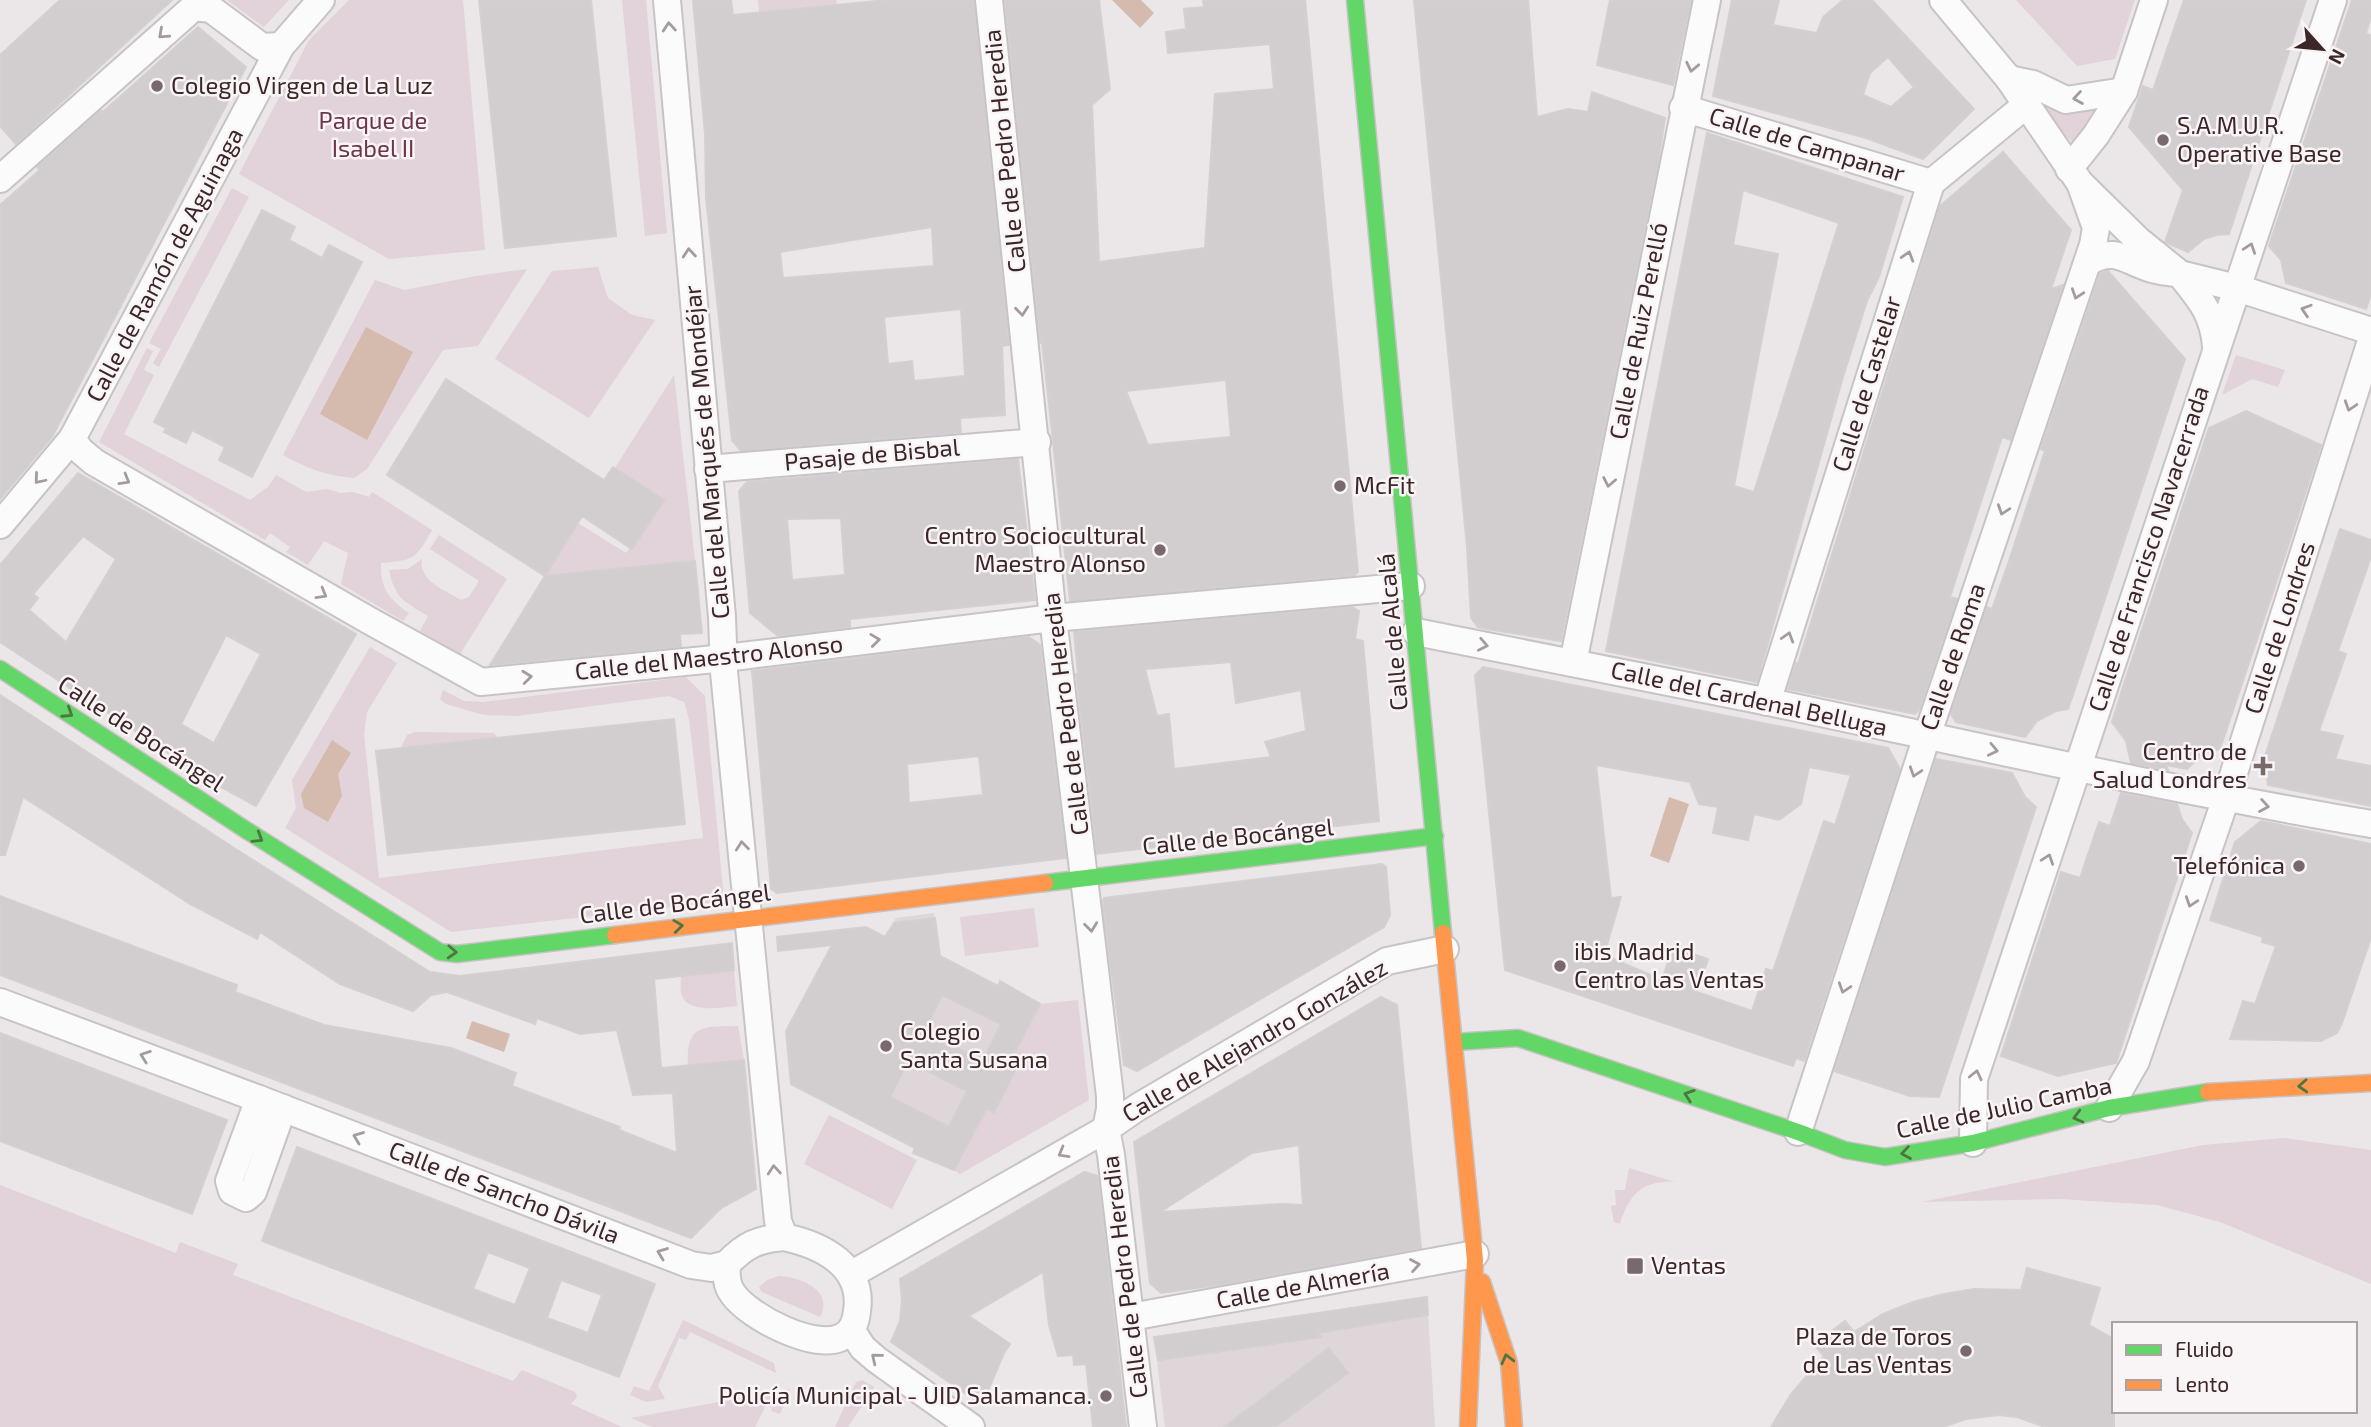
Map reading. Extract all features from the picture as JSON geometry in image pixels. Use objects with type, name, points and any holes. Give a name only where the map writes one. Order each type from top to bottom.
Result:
[{"type":"street","name":"Calle de Ramón de Aguinaga","points":[[0,525],[72,439],[281,46],[321,0]]},
{"type":"street","name":"Calle del Marqués de Mondéjar","points":[[667,0],[724,671],[778,1221],[784,1237]]},
{"type":"street","name":"Calle de Pedro Heredia","points":[[989,0],[1037,442],[1053,618],[1110,1096],[1105,1129],[1111,1156],[1143,1427]]},
{"type":"street","name":"Calle de Alcalá","points":[[1355,0],[1475,1257],[1468,1427]]},
{"type":"street","name":"Calle de Ruiz Perelló","points":[[1573,663],[1707,0]]},
{"type":"street","points":[[1943,0],[2009,79],[2074,176],[2138,240],[2180,274],[2205,305],[2214,325],[2216,348]]},
{"type":"street","points":[[2074,176],[2124,90],[2154,0]]},
{"type":"street","name":"Calle de Francisco Navacerrada","points":[[1973,1143],[1973,1080],[2333,0]]},
{"type":"street","points":[[4,169],[194,7],[211,9],[262,47],[281,46]]},
{"type":"street","points":[[2009,79],[2033,84],[2066,100],[2124,90]]},
{"type":"street","points":[[1931,183],[2026,105]]},
{"type":"street","name":"Calle de Campanar","points":[[1684,108],[1931,183]]},
{"type":"street","name":"Calle de Roma","points":[[1798,1132],[1927,736],[2088,262],[2096,228],[2074,176]]},
{"type":"street","name":"Calle de Castelar","points":[[1767,702],[1931,183]]},
{"type":"street","points":[[2088,262],[2101,255],[2116,254],[2152,269],[2237,288],[2371,331]]},
{"type":"street","name":"Calle de Londres","points":[[2109,1108],[2136,1061],[2226,798],[2371,341]]},
{"type":"street","name":"Calle del Maestro Alonso","points":[[72,439],[94,462],[378,626],[481,682],[725,658],[1053,618],[1411,586]]},
{"type":"street","name":"Pasaje de Bisbal","points":[[708,468],[1037,442]]},
{"type":"street","name":"Calle del Cardenal Belluga","points":[[1416,632],[2226,798],[2371,824]]},
{"type":"street","name":"Calle de Bocángel","points":[[3,675],[440,952],[457,954],[1435,836]]},
{"type":"street","name":"Calle de Alejandro González","points":[[852,1274],[1105,1129],[1387,961],[1446,949]]},
{"type":"street","name":"Calle de Sancho Dávila","points":[[0,1002],[691,1265],[711,1268],[727,1264]]},
{"type":"street","name":"Calle de Julio Camba","points":[[1455,1042],[1518,1038],[1845,1150],[1885,1157],[1973,1143],[2109,1108],[2221,1090],[2371,1083]]},
{"type":"street","points":[[784,1237],[820,1247],[852,1274],[859,1297],[852,1331],[839,1339],[812,1339],[777,1327],[744,1308],[731,1293],[726,1281],[727,1264],[737,1253],[761,1239],[784,1237]]},
{"type":"street","name":"Calle de Alcalá","points":[[1475,1257],[1509,1363],[1514,1427]]},
{"type":"street","name":"Calle de Almería","points":[[1131,1317],[1475,1257]]},
{"type":"street","points":[[852,1331],[863,1348],[877,1360],[971,1427]]},
{"type":"shaded area","points":[[1112,0],[1141,0],[1154,13],[1140,28]]},
{"type":"shaded area","points":[[366,327],[413,352],[367,440],[320,414]]},
{"type":"shaded area","points":[[332,740],[351,753],[338,774],[342,796],[328,822],[304,808],[301,794]]},
{"type":"shaded area","points":[[1669,797],[1689,804],[1669,863],[1650,856]]},
{"type":"shaded area","name":"Colegio Santa Susana","points":[[934,913],[937,932],[908,940],[997,986],[1001,981],[1040,1004],[1008,1067],[1015,1071],[994,1112],[986,1109],[954,1170],[913,1153],[915,1148],[829,1026],[797,1010],[825,958],[856,973],[875,931],[885,936],[896,918]]},
{"type":"shaded area","points":[[472,1021],[510,1034],[504,1052],[466,1038]]},
{"type":"shaded area","points":[[1427,1297],[1435,1427],[1165,1427],[1154,1337]]},
{"type":"green space","points":[[227,0],[289,0],[264,27]]},
{"type":"green space","name":"Parque de Isabel II","points":[[349,0],[463,0],[485,250],[389,259],[239,174],[309,40]]},
{"type":"green space","points":[[622,0],[646,0],[667,233],[645,236]]},
{"type":"green space","points":[[758,0],[836,0],[837,4],[759,12]]},
{"type":"green space","points":[[2016,0],[2135,0],[2115,59],[2077,66]]},
{"type":"green space","points":[[2046,103],[2103,105],[2073,142],[2046,110]]},
{"type":"green space","points":[[232,188],[249,197],[159,367],[153,363],[161,349],[149,343]]},
{"type":"green space","points":[[598,267],[608,298],[632,315],[655,320],[589,418],[495,359],[552,271]]},
{"type":"green space","points":[[527,269],[478,346],[443,350],[367,469],[354,478],[344,477],[317,471],[283,455],[375,280],[404,290]]},
{"type":"green space","points":[[147,348],[153,351],[144,370],[154,375],[124,434],[250,500],[268,487],[276,475],[306,492],[327,489],[369,497],[372,492],[432,530],[412,557],[381,563],[382,579],[387,592],[409,613],[403,621],[341,584],[348,553],[324,541],[308,565],[286,552],[290,547],[270,533],[265,540],[99,442]]},
{"type":"green space","points":[[2236,355],[2285,370],[2278,387],[2252,379],[2222,395]]},
{"type":"green space","points":[[674,375],[695,561],[545,576],[578,523],[626,553],[661,502],[613,471]]},
{"type":"green space","points":[[439,535],[507,579],[460,654],[420,631],[428,616],[402,598],[394,587],[389,570],[408,569],[422,559],[424,573],[434,584],[461,600],[469,597],[479,581],[430,549]]},
{"type":"green space","points":[[370,647],[397,663],[367,712],[364,734],[379,878],[703,838],[689,719],[684,702],[669,696],[517,716],[484,715],[446,704],[440,699],[443,690],[464,701],[483,702],[686,677],[705,696],[724,901],[451,932],[285,828],[296,808],[292,780]]},
{"type":"green space","points":[[415,732],[494,733],[498,738],[401,748],[407,735]]},
{"type":"green space","points":[[1034,908],[1039,947],[965,956],[960,917]]},
{"type":"green space","points":[[734,970],[737,1006],[705,1008],[684,1000],[681,976]]},
{"type":"green space","points":[[1078,1000],[1089,1100],[960,1174],[954,1170],[987,1108],[995,1112],[1000,1101],[992,1096],[1010,1080],[1015,1071],[1007,1067],[1040,1004]]},
{"type":"green space","points":[[738,1026],[744,1060],[688,1065],[688,1051],[694,1034],[707,1028]]},
{"type":"green space","points":[[829,1115],[917,1160],[892,1209],[804,1164]]},
{"type":"green space","points":[[2285,1138],[2371,1150],[2371,1284],[2220,1222],[2157,1205],[2060,1199],[1922,1202],[2203,1145]]},
{"type":"green space","points":[[1629,1168],[1675,1182],[1646,1186],[1639,1191],[1628,1204],[1620,1224],[1614,1222],[1611,1206],[1616,1205],[1615,1190],[1625,1190]]},
{"type":"green space","points":[[0,1185],[176,1253],[180,1242],[238,1264],[233,1275],[513,1381],[522,1370],[575,1392],[577,1397],[571,1404],[622,1427],[0,1427]]},
{"type":"green space","points":[[779,1276],[805,1282],[819,1292],[823,1308],[820,1317],[762,1292],[759,1287],[767,1280]]},
{"type":"green space","points":[[683,1320],[774,1363],[776,1373],[690,1332],[686,1340],[679,1338],[658,1386],[665,1399],[646,1402],[630,1395],[634,1386],[649,1391]]},
{"type":"green space","points":[[862,1380],[874,1387],[848,1427],[835,1427],[856,1382]]},
{"type":"green space","points":[[790,1389],[780,1414],[771,1411],[772,1407],[766,1405],[755,1427],[652,1427],[631,1418]]},
{"type":"building","points":[[60,0],[172,0],[16,144],[0,126],[0,55]]},
{"type":"building","points":[[479,0],[591,0],[616,236],[505,248]]},
{"type":"building","points":[[693,0],[731,0],[733,15],[887,0],[974,0],[1009,345],[1002,346],[1005,415],[960,418],[961,432],[741,451],[732,440],[706,198],[705,134]],"holes":[[[932,227],[934,266],[783,278],[780,252]],[[961,309],[965,376],[914,381],[912,361],[888,364],[884,317]]]},
{"type":"building","points":[[1005,0],[1099,0],[1110,89],[1092,105],[1099,262],[1205,248],[1215,94],[1274,89],[1270,44],[1168,53],[1166,32],[1186,29],[1184,9],[1204,7],[1203,0],[1305,0],[1358,572],[1355,575],[1070,601]],"holes":[[[1226,380],[1231,437],[1148,445],[1126,391]]]},
{"type":"building","points":[[1414,0],[1528,0],[1537,117],[1568,109],[1588,112],[1592,92],[1665,118],[1658,164],[1561,641],[1478,627],[1471,618],[1467,547]]},
{"type":"building","points":[[1610,0],[1691,0],[1673,85],[1597,65]]},
{"type":"building","points":[[1732,0],[1779,0],[1773,25],[1817,33],[1823,17],[1843,0],[1872,0],[1974,109],[1923,159],[1866,138],[1713,96]],"holes":[[[1888,57],[1914,87],[1891,107],[1863,95],[1870,73]]]},
{"type":"building","points":[[2184,0],[2306,0],[2229,234],[2204,239],[2188,252],[2165,242],[2183,190],[2129,127],[2143,86],[2153,90]]},
{"type":"building","points":[[2352,0],[2371,0],[2371,17],[2366,33],[2371,36],[2371,294],[2366,309],[2286,283],[2281,260],[2269,246]]},
{"type":"building","points":[[198,27],[246,67],[52,437],[0,499],[0,205],[40,170],[37,167]]},
{"type":"building","points":[[1707,133],[1903,197],[1879,277],[1867,301],[1843,377],[1757,682],[1606,651]],"holes":[[[1743,190],[1839,223],[1754,492],[1734,486],[1778,254],[1733,245]]]},
{"type":"building","points":[[2003,152],[2071,230],[2051,289],[2063,285],[2011,440],[2002,437],[1950,597],[1957,599],[1919,710],[1915,714],[1788,689],[1940,206]]},
{"type":"building","points":[[262,210],[295,227],[289,240],[322,258],[329,245],[362,262],[252,477],[219,460],[225,447],[192,430],[186,443],[164,432],[166,428],[154,422]]},
{"type":"building","points":[[2108,271],[2185,359],[2076,686],[2068,709],[2056,711],[2037,721],[2025,737],[1956,722],[1951,714],[1987,607],[1992,609],[2008,564],[2045,451],[2041,449],[2100,274]]},
{"type":"building","points":[[446,379],[604,480],[613,467],[664,500],[632,549],[582,516],[545,576],[387,475]]},
{"type":"building","points":[[2246,411],[2321,445],[2273,592],[2220,749],[2202,755],[2187,769],[2166,765],[2168,770],[2131,763],[2126,741],[2112,722],[2122,690],[2209,428]]},
{"type":"building","points":[[1018,459],[1035,600],[850,619],[850,627],[778,636],[750,613],[739,491],[747,482]],"holes":[[[841,518],[845,575],[792,580],[787,519]]]},
{"type":"building","points":[[78,473],[356,634],[256,806],[219,786],[0,642],[0,565]],"holes":[[[83,536],[116,559],[66,642],[29,610],[38,598],[33,594]],[[226,635],[261,654],[214,743],[181,724]]]},
{"type":"building","points":[[2340,529],[2371,540],[2371,557],[2338,651],[2346,654],[2319,731],[2343,736],[2335,759],[2371,766],[2371,806],[2268,785],[2267,776],[2261,768]]},
{"type":"building","points":[[695,561],[702,633],[680,634],[681,647],[490,665],[545,576]]},
{"type":"building","points":[[1352,607],[1359,611],[1355,639],[1363,641],[1379,821],[1097,854],[1076,674],[1074,632]],"holes":[[[1231,662],[1236,703],[1301,690],[1306,731],[1265,742],[1271,757],[1174,769],[1169,714],[1157,716],[1145,669]]]},
{"type":"building","points":[[1029,637],[1040,645],[1066,858],[777,893],[771,889],[752,671]],"holes":[[[979,756],[983,795],[909,803],[907,764]]]},
{"type":"building","points":[[1483,667],[1888,748],[1900,769],[1804,1061],[1796,1058],[1793,1066],[1505,970],[1475,675]],"holes":[[[1596,765],[1690,782],[1699,804],[1718,807],[1713,833],[1748,840],[1754,814],[1779,820],[1801,804],[1809,767],[1851,775],[1835,825],[1824,821],[1773,971],[1766,969],[1752,1011],[1697,992],[1708,959],[1673,947],[1662,980],[1604,955],[1621,897],[1611,898]]]},
{"type":"building","points":[[0,695],[430,972],[460,976],[732,943],[734,970],[654,979],[661,1068],[744,1060],[756,1189],[721,1208],[691,1238],[0,975],[0,896],[237,985],[235,992],[324,1025],[451,1048],[516,1073],[512,1086],[620,1127],[619,1130],[677,1153],[673,1093],[633,1095],[617,1030],[580,1034],[537,1018],[535,1024],[447,992],[431,995],[413,1011],[340,984],[260,932],[257,939],[190,904],[23,797],[5,855],[0,855]]},
{"type":"building","points":[[674,719],[685,824],[388,855],[376,751]]},
{"type":"building","points":[[1936,759],[2012,773],[2025,797],[2036,807],[1939,1097],[1910,1096],[1834,1071]]},
{"type":"building","points":[[2121,793],[2177,804],[2182,819],[2192,833],[2116,1063],[2058,1076],[2001,1056],[2061,872],[2080,878],[2099,822],[2110,826]]},
{"type":"building","points":[[2261,821],[2371,844],[2371,938],[2342,1023],[2337,1033],[2321,1041],[2230,1039],[2243,1001],[2255,1004],[2276,946],[2262,942],[2263,937],[2210,920],[2235,842]]},
{"type":"building","points":[[1382,864],[1386,867],[1390,915],[1384,927],[1137,1071],[1124,1065],[1104,898]]},
{"type":"building","name":"Colegio Santa Susana","points":[[935,918],[940,956],[998,986],[1000,981],[1040,1004],[1007,1067],[1015,1071],[994,1112],[987,1108],[954,1170],[913,1153],[915,1148],[791,1084],[786,1031],[832,945],[778,951],[777,937],[866,927],[885,937],[894,923]],"holes":[[[942,995],[1001,1024],[983,1061],[924,1032]],[[908,1061],[967,1091],[949,1127],[890,1097]]]},
{"type":"building","points":[[1381,997],[1397,1005],[1421,1248],[1161,1293],[1150,1283],[1134,1142]],"holes":[[[1299,1145],[1303,1205],[1281,1204],[1160,1212],[1252,1153]]]},
{"type":"building","points":[[0,1033],[227,1120],[192,1214],[0,1141]]},
{"type":"building","points":[[297,1147],[655,1284],[619,1377],[262,1241]],"holes":[[[488,1252],[530,1268],[515,1305],[473,1289]],[[561,1280],[602,1295],[588,1333],[547,1318]]]},
{"type":"building","points":[[1084,1172],[1098,1176],[1126,1427],[1093,1427],[1086,1364],[1074,1365],[1073,1355],[1058,1356],[1049,1325],[1043,1272],[969,1316],[1010,1344],[982,1405],[891,1342],[900,1321],[900,1279]]},
{"type":"building","name":"Plaza de Toros de Las Ventas","points":[[2027,1268],[2100,1288],[2089,1325],[2112,1338],[2114,1427],[2045,1427],[2017,1417],[1998,1415],[1966,1419],[1943,1427],[1771,1427],[1791,1394],[1824,1356],[1814,1345],[1845,1321],[1854,1332],[1883,1314],[1944,1294],[1974,1289],[2021,1290]]},
{"type":"building","points":[[1427,1297],[1428,1315],[1318,1333],[1321,1337],[1158,1360],[1154,1337]]},
{"type":"building","points":[[1329,1348],[1348,1373],[1275,1427],[1224,1427]]},
{"type":"traffic: fast","points":[[1355,0],[1443,933]]},
{"type":"traffic: fast","points":[[0,669],[246,830],[440,952],[457,954],[615,935]]},
{"type":"traffic: fast","points":[[1045,883],[1435,836]]},
{"type":"traffic: fast","points":[[1455,1042],[1518,1038],[1845,1150],[1885,1157],[1973,1143],[2109,1108],[2208,1092]]},
{"type":"traffic: slow","points":[[615,935],[1045,883]]},
{"type":"traffic: slow","points":[[1443,933],[1475,1260],[1468,1427]]},
{"type":"traffic: slow","points":[[2208,1092],[2371,1083]]},
{"type":"traffic: slow","points":[[1482,1282],[1509,1363],[1514,1427]]},
{"type":"place","name":"Colegio Virgen de La Luz","points":[[157,86]]},
{"type":"place","name":"S.A.M.U.R. Operative Base","points":[[2163,140]]},
{"type":"place","name":"McFit","points":[[1340,486]]},
{"type":"place","name":"Centro Sociocultural Maestro Alonso","points":[[1160,550]]},
{"type":"place","name":"Centro de Salud Londres","points":[[2263,766]]},
{"type":"place","name":"Telefónica","points":[[2299,866]]},
{"type":"place","name":"ibis Madrid Centro las Ventas","points":[[1560,966]]},
{"type":"place","name":"Colegio Santa Susana","points":[[886,1046]]},
{"type":"place","name":"Ventas","points":[[1635,1266]]},
{"type":"place","name":"Plaza de Toros de Las Ventas","points":[[1966,1351]]},
{"type":"place","name":"Policía Municipal - UID Salamanca.","points":[[1106,1396]]}]
